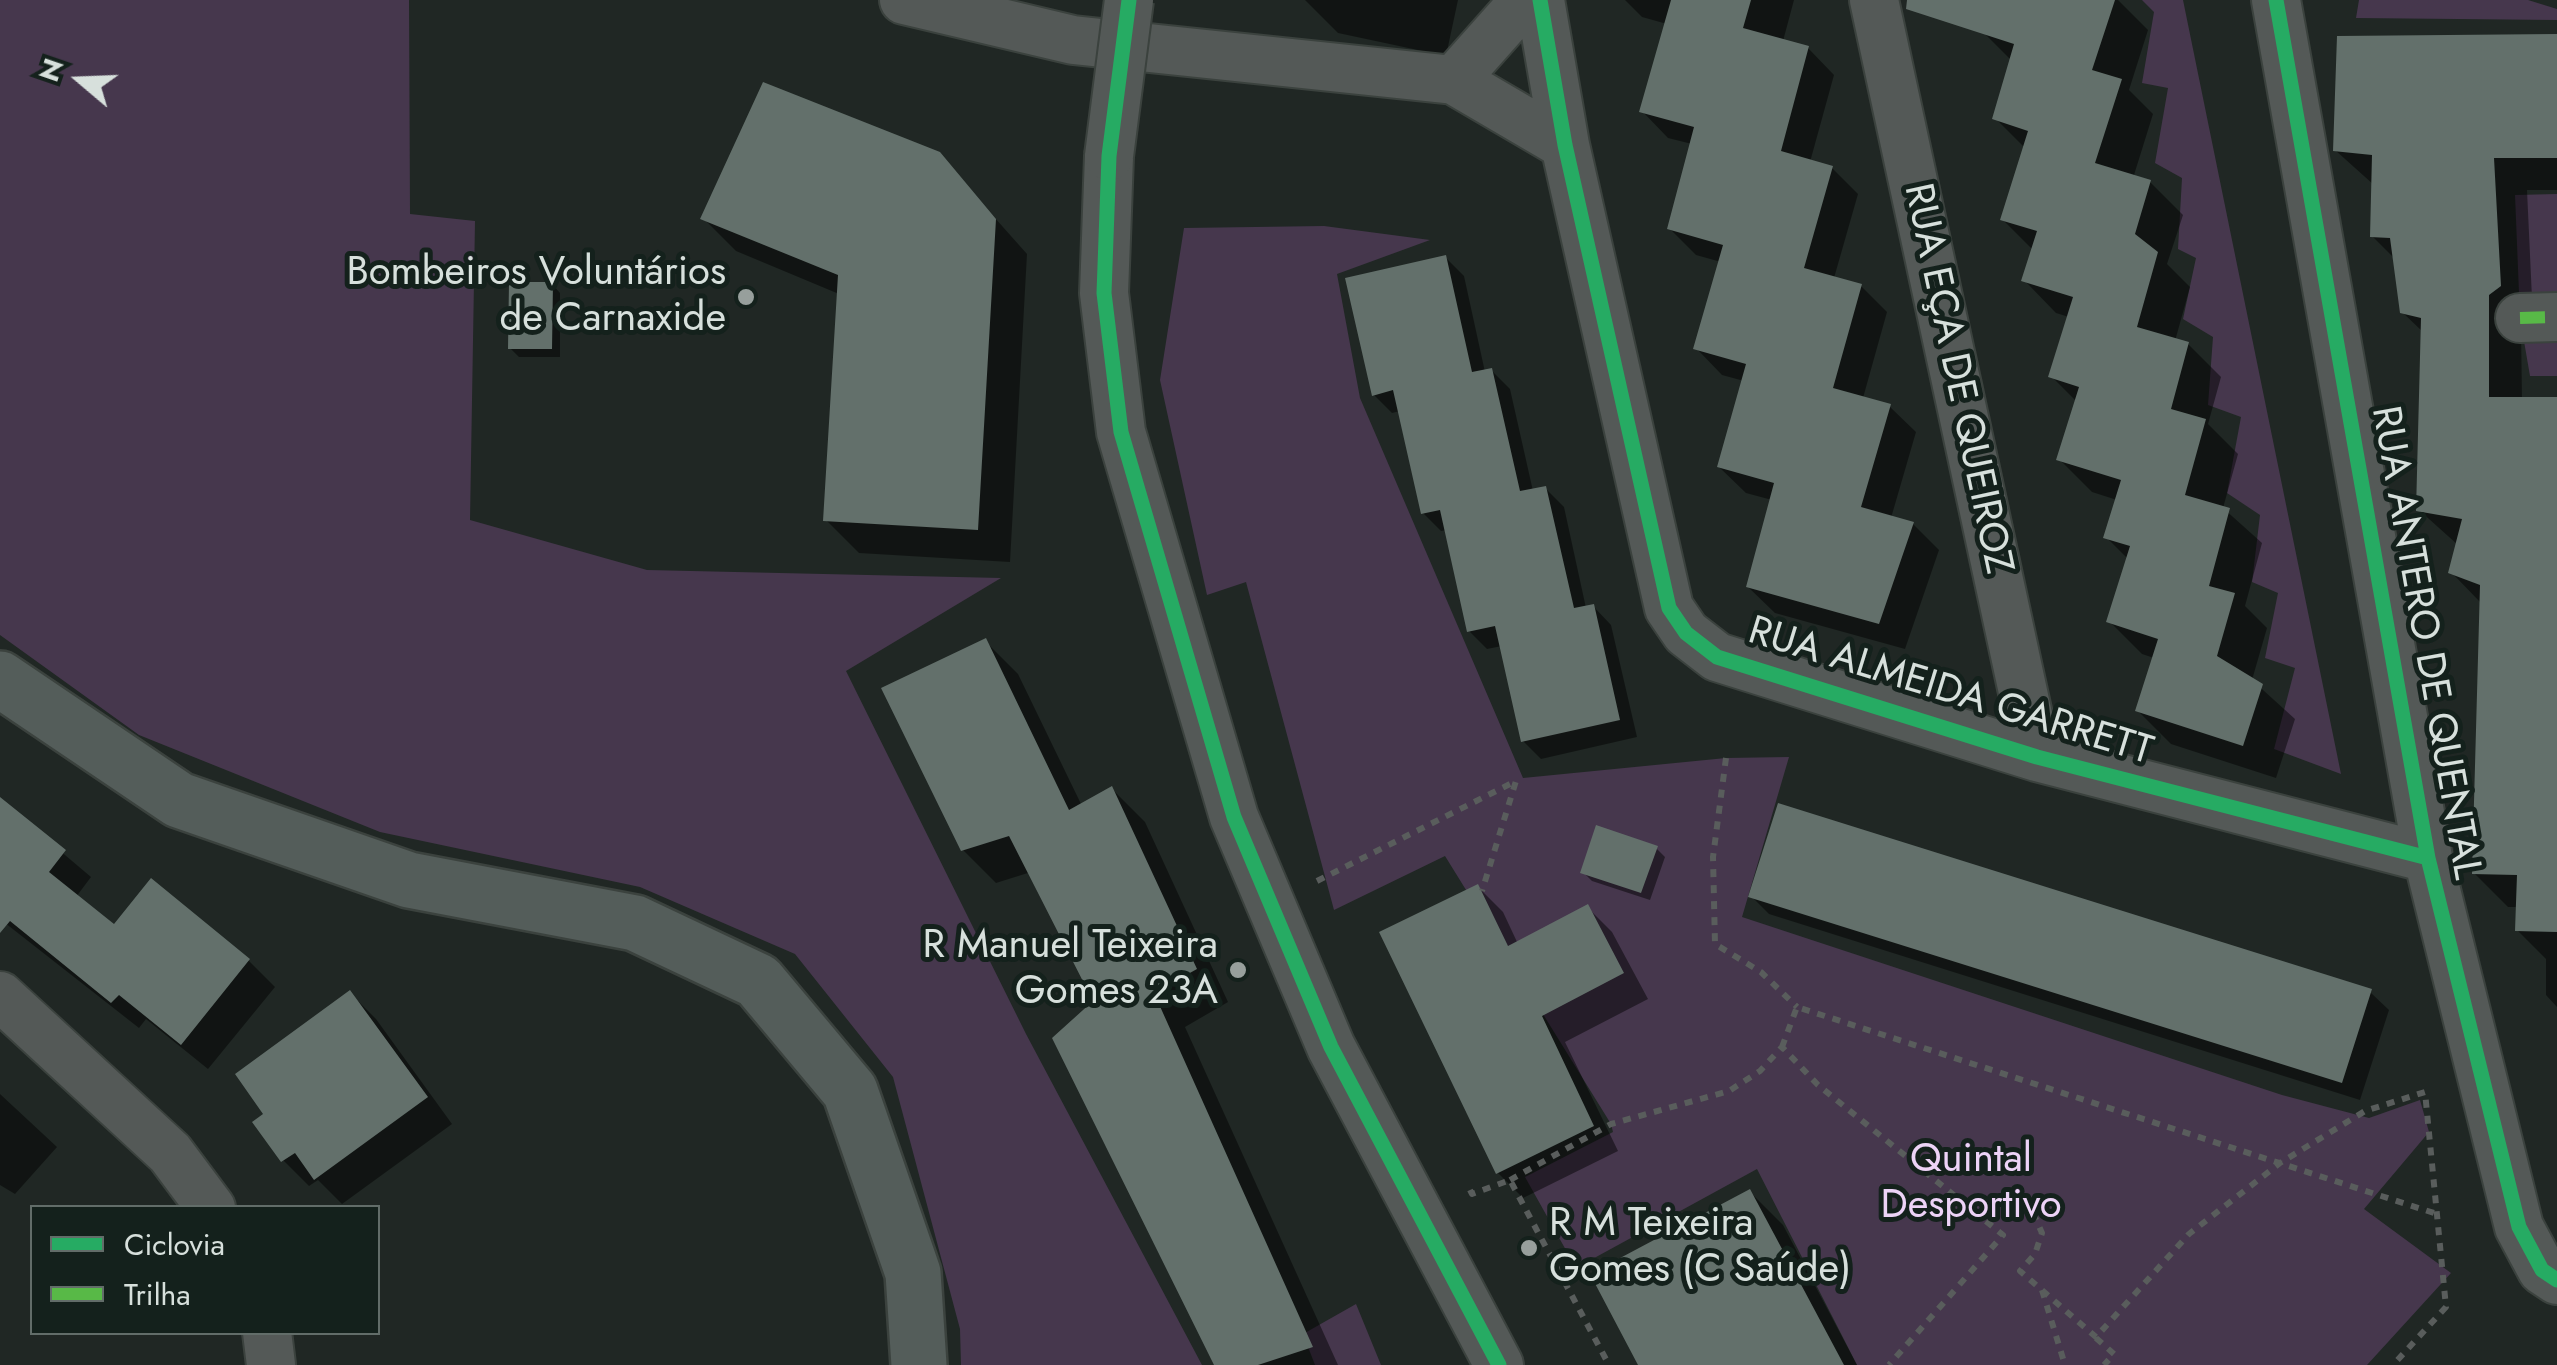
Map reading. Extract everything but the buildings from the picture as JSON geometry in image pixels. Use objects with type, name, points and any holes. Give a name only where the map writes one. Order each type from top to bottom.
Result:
[{"type":"street","points":[[904,0],[1073,40],[1183,55],[1454,80],[1565,146]]},
{"type":"street","points":[[1129,0],[1109,156],[1104,293],[1121,432],[1234,817],[1331,1047],[1500,1365]]},
{"type":"street","points":[[1454,80],[1525,0]]},
{"type":"street","name":"RUA ALMEIDA GARRETT","points":[[1540,0],[1565,146],[1669,608],[1686,632],[1717,657],[2037,757],[2428,858]]},
{"type":"street","name":"RUA EÇA DE QUEIROZ","points":[[1874,0],[2037,757]]},
{"type":"street","name":"RUA ANTERO DE QUENTAL","points":[[2276,0],[2428,858],[2519,1227],[2542,1270],[2557,1280]]},
{"type":"street","points":[[0,679],[179,800],[409,880],[635,923],[758,980],[850,1091],[914,1273],[919,1365]]},
{"type":"street","points":[[0,996],[170,1153],[209,1205]]},
{"type":"street","points":[[268,1335],[271,1365]]},
{"type":"path","points":[[1726,758],[1713,856],[1715,944],[1761,972],[1797,1007],[2437,1214]]},
{"type":"path","points":[[1312,893],[1314,883],[1516,781],[1482,892]]},
{"type":"path","points":[[1463,1177],[1472,1194],[1510,1180],[1610,1124],[1729,1090],[1760,1072],[1782,1047],[1797,1007]]},
{"type":"path","points":[[1782,1047],[1818,1085],[2003,1235],[1889,1365]]},
{"type":"path","points":[[2096,1338],[2189,1234],[2280,1163],[2365,1111],[2425,1092],[2446,1308],[2393,1365]]},
{"type":"path","points":[[1510,1180],[1608,1365]]},
{"type":"path","points":[[2032,1212],[2042,1233],[2035,1254],[2020,1271],[2114,1354],[2104,1365]]},
{"type":"path","points":[[2042,1290],[2065,1365]]},
{"type":"green space","points":[[0,0],[409,0],[410,214],[475,221],[470,520],[647,570],[1001,578],[846,671],[1026,1034],[1202,1365],[961,1365],[960,1329],[893,1077],[795,954],[640,887],[380,832],[139,735],[0,635]]},
{"type":"green space","points":[[2142,0],[2183,0],[2341,774],[2274,749],[2295,668],[2265,658],[2278,593],[2252,582],[2260,515],[2227,493],[2241,417],[2208,405],[2213,337],[2183,319],[2196,258],[2178,249],[2182,178],[2155,163],[2168,88],[2142,83],[2154,12]]},
{"type":"green space","points":[[2359,0],[2528,0],[2557,9],[2557,20],[2356,18]]},
{"type":"green space","points":[[2557,194],[2557,376],[2530,376],[2520,318],[2515,195]]},
{"type":"green space","name":"Quintal Desportivo","points":[[1324,226],[1430,240],[1337,274],[1360,398],[1523,778],[1726,758],[1789,757],[1742,917],[2282,1095],[2369,1118],[2420,1100],[2429,1132],[2364,1209],[2451,1273],[2367,1365],[1857,1365],[1757,1169],[1576,1268],[1525,1177],[1613,1132],[1611,1124],[1445,856],[1334,910],[1246,582],[1207,595],[1160,380],[1184,228]]},
{"type":"green space","points":[[1356,1304],[1381,1365],[1315,1365],[1303,1334]]},
{"type":"marked path","points":[[2520,318],[2557,317]]},
{"type":"cycle path","points":[[1129,0],[1109,156],[1104,293],[1121,432],[1234,817],[1331,1047],[1499,1365]]},
{"type":"cycle path","points":[[1540,0],[1565,145],[1669,608],[1686,633],[1717,657],[2037,757],[2428,858]]},
{"type":"cycle path","points":[[2276,0],[2428,858],[2519,1227],[2542,1270],[2557,1280]]},
{"type":"place","name":"Bombeiros Voluntários de Carnaxide","points":[[746,297]]},
{"type":"place","name":"R Manuel Teixeira Gomes 23A","points":[[1238,970]]},
{"type":"place","name":"R M Teixeira Gomes (C Saúde)","points":[[1529,1248]]}]
